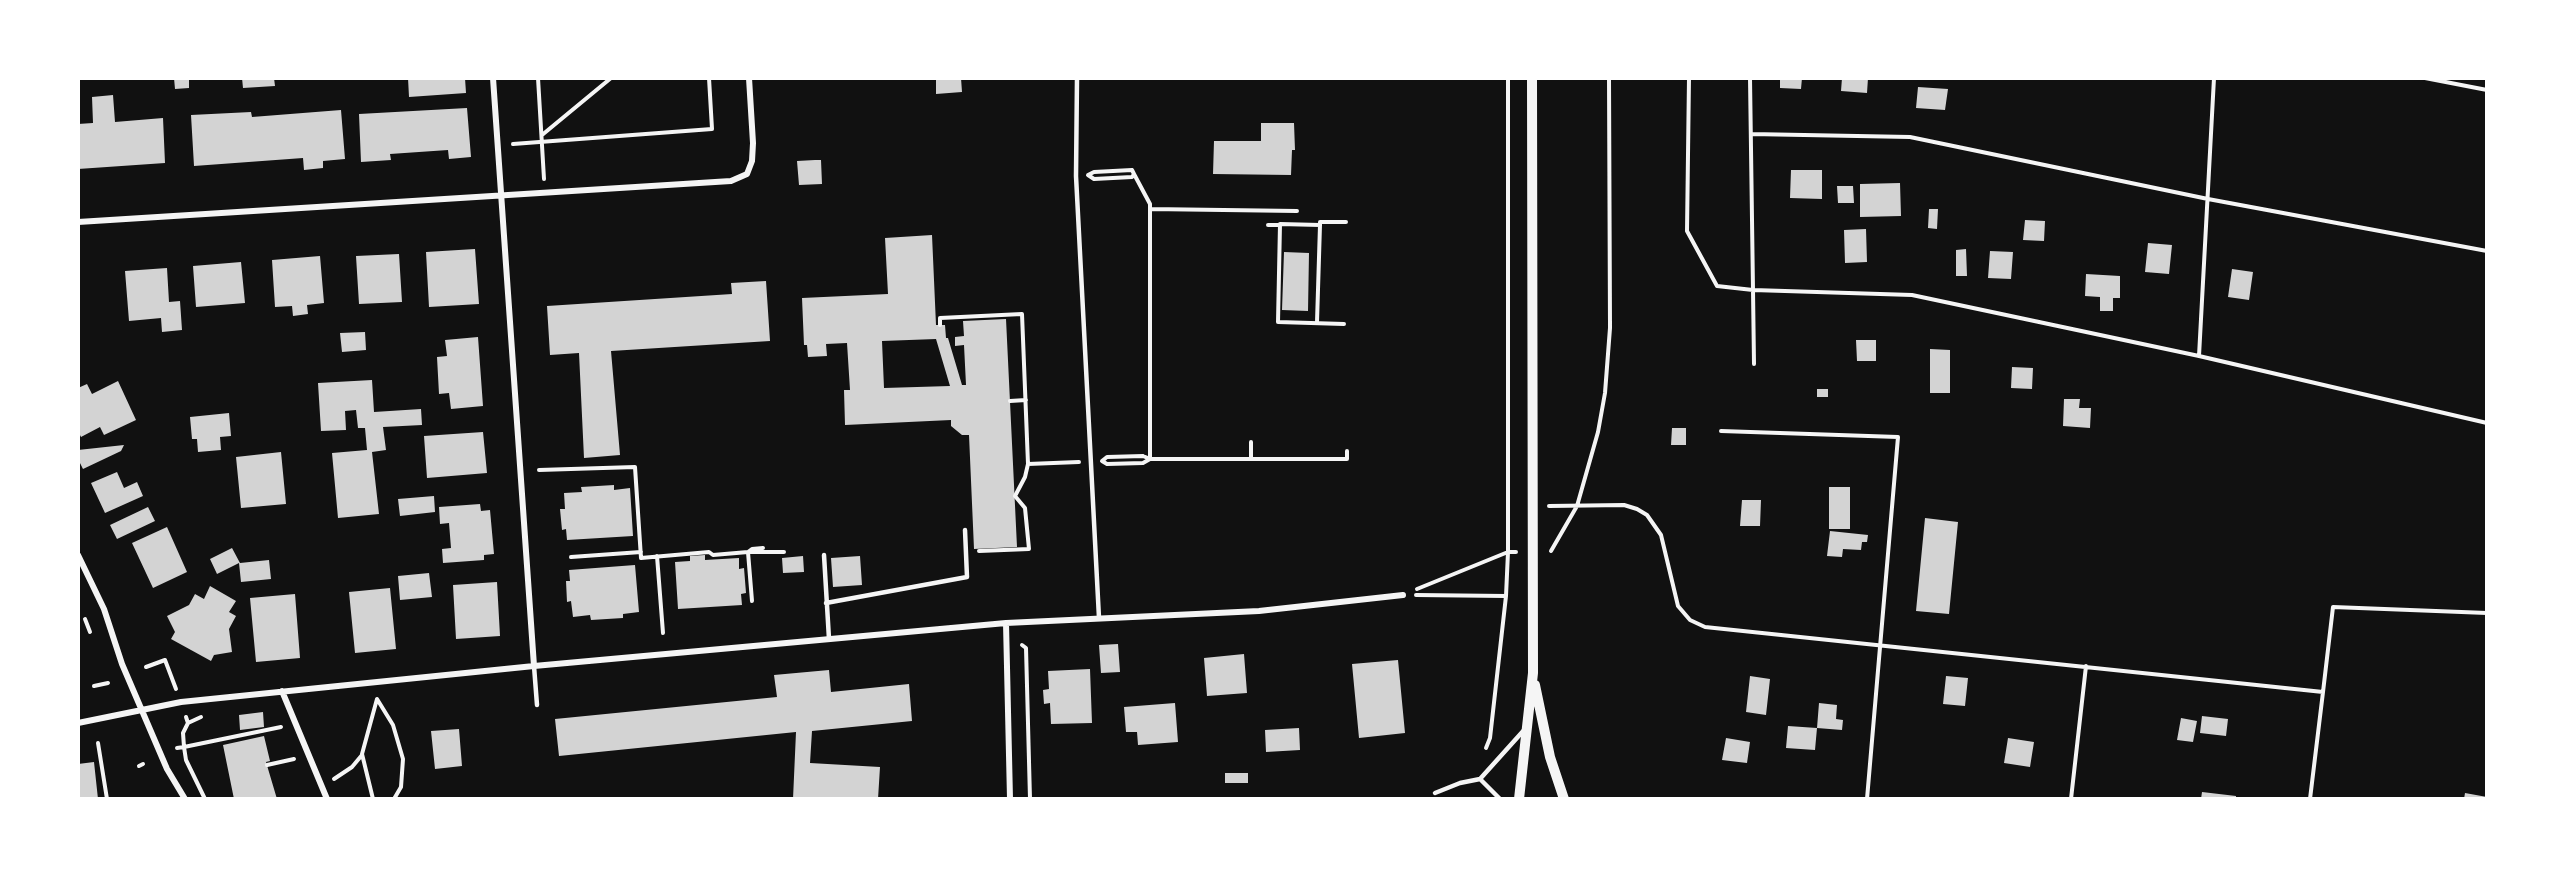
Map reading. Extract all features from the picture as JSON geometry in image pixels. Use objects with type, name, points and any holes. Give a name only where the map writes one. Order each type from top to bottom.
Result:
[{"type":"street","points":[[493,78],[534,666]]},
{"type":"street","points":[[78,222],[731,181],[747,174],[753,144],[749,78]]},
{"type":"street","points":[[1519,799],[1533,673],[1532,78]]},
{"type":"street","points":[[78,555],[104,609],[122,664],[167,769],[185,799]]},
{"type":"street","points":[[78,723],[180,702],[534,666],[1006,623],[1259,610],[1403,595]]},
{"type":"street","points":[[1006,623],[1010,799]]},
{"type":"street","points":[[1533,673],[1550,757],[1564,799]]},
{"type":"street","points":[[282,691],[327,799]]},
{"type":"lane","points":[[1077,78],[1076,176],[1099,618]]},
{"type":"lane","points":[[826,603],[967,577],[965,530]]},
{"type":"lane","points":[[824,555],[829,639]]},
{"type":"lane","points":[[534,666],[537,705]]},
{"type":"lane","points":[[1435,793],[1460,783],[1480,779],[1527,727]]},
{"type":"lane","points":[[1480,779],[1500,799]]},
{"type":"path","points":[[538,78],[545,194]]},
{"type":"path","points":[[542,135],[611,78]]},
{"type":"path","points":[[542,142],[712,129],[709,78]]},
{"type":"path","points":[[1483,754],[1490,738],[1506,596],[1508,552],[1508,78]]},
{"type":"path","points":[[1550,552],[1577,506],[1603,402],[1610,328],[1609,78]]},
{"type":"path","points":[[1689,78],[1687,231],[1718,286],[1753,290],[1912,295],[2199,356],[2487,423]]},
{"type":"path","points":[[1750,78],[1754,364]]},
{"type":"path","points":[[2199,356],[2214,78]]},
{"type":"path","points":[[2426,78],[2487,90]]},
{"type":"path","points":[[1751,134],[1910,137],[2208,199],[2487,251]]},
{"type":"path","points":[[1094,172],[1131,170],[1150,204],[1150,459]]},
{"type":"path","points":[[1094,179],[1132,177],[1134,174]]},
{"type":"path","points":[[1150,209],[1297,212]]},
{"type":"path","points":[[1317,322],[1320,222],[1346,222]]},
{"type":"path","points":[[1268,225],[1320,225]]},
{"type":"path","points":[[1280,225],[1278,322],[1317,322],[1337,326],[1344,324]]},
{"type":"path","points":[[940,325],[940,318],[1022,314],[1028,464],[1025,477],[1015,496],[1025,508],[1029,549],[973,551]]},
{"type":"path","points":[[1010,401],[1026,400]]},
{"type":"path","points":[[1721,430],[1898,437],[1867,799]]},
{"type":"path","points":[[1251,442],[1251,458]]},
{"type":"path","points":[[1107,457],[1347,459],[1347,451]]},
{"type":"path","points":[[1107,464],[1143,463],[1150,459]]},
{"type":"path","points":[[1028,464],[1081,462]]},
{"type":"path","points":[[539,470],[635,467],[641,558],[784,552]]},
{"type":"path","points":[[1532,506],[1637,508],[1647,515],[1661,535],[1678,606],[1690,620],[1705,627],[2323,692]]},
{"type":"path","points":[[748,552],[752,549],[763,548]]},
{"type":"path","points":[[571,557],[641,552]]},
{"type":"path","points":[[748,552],[752,602]]},
{"type":"path","points":[[1403,595],[1508,552]]},
{"type":"path","points":[[657,556],[663,633]]},
{"type":"path","points":[[1403,595],[1506,596]]},
{"type":"path","points":[[2310,799],[2333,607],[2487,613]]},
{"type":"path","points":[[85,619],[90,632]]},
{"type":"path","points":[[1007,644],[1018,643],[1026,648],[1030,799]]},
{"type":"path","points":[[146,667],[165,660],[176,689]]},
{"type":"path","points":[[2071,799],[2086,666]]},
{"type":"path","points":[[94,686],[108,683]]},
{"type":"path","points":[[373,799],[362,754],[376,699],[393,725],[403,759],[401,788],[394,799]]},
{"type":"path","points":[[186,717],[188,723],[183,733],[186,760],[205,799]]},
{"type":"path","points":[[177,748],[281,727],[285,738]]},
{"type":"path","points":[[98,743],[107,799]]},
{"type":"path","points":[[290,748],[298,769]]},
{"type":"path","points":[[321,784],[340,776],[362,754]]},
{"type":"path","points":[[267,765],[294,759]]},
{"type":"building","points":[[174,78],[189,78],[189,88],[175,89]]},
{"type":"building","points":[[242,78],[274,78],[275,86],[243,88]]},
{"type":"building","points":[[408,78],[465,78],[466,93],[409,97]]},
{"type":"building","points":[[936,78],[961,78],[962,92],[936,94]]},
{"type":"building","points":[[1780,78],[1802,78],[1801,89],[1780,88]]},
{"type":"building","points":[[1842,78],[1868,78],[1867,93],[1841,91]]},
{"type":"building","points":[[1918,87],[1948,89],[1945,110],[1916,108]]},
{"type":"building","points":[[113,95],[115,122],[163,118],[165,163],[78,169],[78,124],[93,123],[92,97]]},
{"type":"building","points":[[467,108],[471,157],[449,159],[448,150],[390,154],[391,160],[361,162],[359,114]]},
{"type":"building","points":[[341,110],[345,159],[323,161],[323,168],[304,170],[303,158],[194,166],[191,115],[251,112],[252,117]]},
{"type":"building","points":[[1261,123],[1294,123],[1295,150],[1292,150],[1291,175],[1213,174],[1214,141],[1261,141]]},
{"type":"building","points":[[821,160],[822,184],[799,185],[797,161]]},
{"type":"building","points":[[1791,170],[1822,170],[1822,199],[1790,198]]},
{"type":"building","points":[[1900,183],[1901,216],[1860,217],[1860,184]]},
{"type":"building","points":[[1837,186],[1853,186],[1854,203],[1838,203]]},
{"type":"building","points":[[1929,209],[1938,209],[1937,229],[1928,228]]},
{"type":"building","points":[[2025,220],[2045,221],[2044,241],[2023,240]]},
{"type":"building","points":[[1866,229],[1867,262],[1845,263],[1844,230]]},
{"type":"building","points":[[932,235],[936,325],[945,325],[946,338],[948,338],[962,385],[966,385],[964,345],[955,346],[955,337],[964,336],[963,321],[1006,319],[1017,547],[974,549],[969,435],[962,435],[951,426],[951,420],[845,425],[844,390],[850,390],[847,343],[826,344],[827,356],[808,357],[807,345],[804,345],[802,298],[888,294],[885,238]],"holes":[[[936,339],[950,386],[884,388],[882,341]]]},
{"type":"building","points":[[2148,243],[2172,245],[2169,274],[2145,272]]},
{"type":"building","points":[[475,249],[479,304],[429,307],[426,252]]},
{"type":"building","points":[[1966,249],[1967,276],[1956,276],[1956,250]]},
{"type":"building","points":[[1990,251],[2013,252],[2011,279],[1988,278]]},
{"type":"building","points":[[1284,252],[1309,253],[1308,311],[1282,310]]},
{"type":"building","points":[[399,254],[402,302],[359,304],[356,256]]},
{"type":"building","points":[[320,256],[324,303],[307,305],[308,314],[293,316],[292,306],[275,307],[272,260]]},
{"type":"building","points":[[241,262],[245,303],[196,307],[193,266]]},
{"type":"building","points":[[167,268],[169,302],[180,301],[182,330],[162,332],[161,318],[129,321],[125,271]]},
{"type":"building","points":[[2232,269],[2253,272],[2249,300],[2228,297]]},
{"type":"building","points":[[2086,274],[2120,276],[2120,298],[2113,298],[2113,311],[2100,311],[2100,297],[2085,296]]},
{"type":"building","points":[[766,281],[770,341],[611,351],[620,455],[584,458],[579,353],[550,355],[547,306],[732,294],[731,283]]},
{"type":"building","points":[[365,332],[366,350],[342,352],[340,333]]},
{"type":"building","points":[[478,337],[483,406],[451,409],[449,393],[439,394],[437,357],[447,356],[445,340]]},
{"type":"building","points":[[1856,340],[1876,340],[1876,361],[1857,361]]},
{"type":"building","points":[[1930,349],[1950,350],[1950,393],[1930,393]]},
{"type":"building","points":[[2012,367],[2033,368],[2032,389],[2011,388]]},
{"type":"building","points":[[372,380],[374,412],[421,409],[422,425],[383,427],[386,450],[372,452],[379,514],[338,518],[332,453],[367,450],[365,428],[358,428],[356,410],[345,411],[346,430],[321,431],[318,383]]},
{"type":"building","points":[[118,381],[136,420],[104,435],[100,427],[81,437],[78,431],[78,388],[87,384],[92,394]]},
{"type":"building","points":[[1817,389],[1828,389],[1828,397],[1817,397]]},
{"type":"building","points":[[2064,399],[2080,399],[2079,408],[2091,408],[2090,428],[2063,426]]},
{"type":"building","points":[[229,413],[231,436],[220,437],[221,450],[198,452],[197,439],[192,439],[190,417]]},
{"type":"building","points":[[1672,428],[1686,428],[1686,445],[1671,445]]},
{"type":"building","points":[[483,432],[487,473],[427,478],[424,436]]},
{"type":"building","points":[[124,445],[121,451],[83,469],[78,459],[78,450]]},
{"type":"building","points":[[281,452],[286,504],[241,508],[236,457]]},
{"type":"building","points":[[117,472],[124,488],[137,482],[143,496],[105,513],[91,483]]},
{"type":"building","points":[[614,485],[614,490],[630,488],[633,536],[567,540],[566,529],[562,530],[560,509],[565,509],[564,493],[582,492],[581,487]]},
{"type":"building","points":[[1829,487],[1850,487],[1850,529],[1829,529]]},
{"type":"building","points":[[434,496],[435,512],[400,516],[398,499]]},
{"type":"building","points":[[1742,500],[1761,500],[1760,526],[1740,526]]},
{"type":"building","points":[[480,504],[481,511],[490,510],[494,554],[484,555],[484,560],[443,563],[442,549],[451,548],[449,523],[440,524],[439,507]]},
{"type":"building","points":[[148,507],[155,521],[117,539],[110,525]]},
{"type":"building","points":[[1925,518],[1958,522],[1949,614],[1916,611]]},
{"type":"building","points":[[167,527],[187,572],[153,588],[132,543]]},
{"type":"building","points":[[1830,531],[1868,535],[1867,542],[1862,542],[1861,550],[1843,549],[1842,557],[1827,556]]},
{"type":"building","points":[[232,548],[240,563],[269,560],[271,579],[241,582],[239,563],[217,574],[210,559]]},
{"type":"building","points":[[705,555],[705,560],[739,558],[739,569],[744,568],[746,593],[741,594],[742,605],[678,609],[675,562],[690,561],[690,556]]},
{"type":"building","points":[[803,556],[804,572],[783,573],[782,558]]},
{"type":"building","points":[[860,556],[862,585],[833,587],[831,558]]},
{"type":"building","points":[[635,565],[639,612],[623,614],[623,618],[591,620],[590,615],[573,617],[571,601],[567,602],[566,581],[570,581],[569,570]]},
{"type":"building","points":[[429,573],[432,597],[400,600],[398,576]]},
{"type":"building","points":[[497,582],[500,636],[456,639],[453,585]]},
{"type":"building","points":[[210,586],[236,601],[229,612],[236,616],[229,629],[232,652],[214,655],[211,661],[171,639],[175,632],[167,616],[189,605],[195,594],[204,599]]},
{"type":"building","points":[[390,588],[396,649],[355,653],[349,592]]},
{"type":"building","points":[[295,594],[300,658],[256,662],[250,598]]},
{"type":"building","points":[[1118,644],[1120,672],[1101,673],[1099,645]]},
{"type":"building","points":[[1244,654],[1247,693],[1207,696],[1204,658]]},
{"type":"building","points":[[1398,660],[1405,733],[1359,738],[1352,664]]},
{"type":"building","points":[[1090,669],[1092,723],[1051,724],[1050,703],[1044,704],[1043,690],[1049,689],[1048,671]]},
{"type":"building","points":[[829,670],[831,692],[909,684],[912,721],[812,731],[810,763],[880,767],[878,799],[793,799],[796,732],[559,756],[555,719],[777,697],[774,675]]},
{"type":"building","points":[[1750,676],[1770,679],[1766,715],[1746,712]]},
{"type":"building","points":[[1946,676],[1968,678],[1965,706],[1943,704]]},
{"type":"building","points":[[1175,703],[1178,742],[1138,745],[1137,732],[1126,732],[1124,707]]},
{"type":"building","points":[[1819,703],[1837,705],[1836,719],[1843,720],[1842,730],[1817,728]]},
{"type":"building","points":[[263,712],[264,727],[240,730],[239,715]]},
{"type":"building","points":[[2202,716],[2228,719],[2226,736],[2200,733]]},
{"type":"building","points":[[2181,718],[2197,721],[2193,742],[2177,740]]},
{"type":"building","points":[[1788,726],[1817,728],[1815,750],[1786,748]]},
{"type":"building","points":[[1299,728],[1300,750],[1266,752],[1265,730]]},
{"type":"building","points":[[459,729],[462,766],[435,769],[431,731]]},
{"type":"building","points":[[264,736],[270,761],[266,762],[277,799],[234,799],[223,745]]},
{"type":"building","points":[[1726,738],[1750,742],[1747,763],[1722,760]]},
{"type":"building","points":[[2008,738],[2034,742],[2030,767],[2004,763]]},
{"type":"building","points":[[94,762],[98,799],[78,799],[78,764]]},
{"type":"building","points":[[1225,773],[1248,773],[1248,783],[1225,783]]},
{"type":"building","points":[[2202,792],[2236,796],[2236,799],[2201,799]]},
{"type":"building","points":[[2465,793],[2487,797],[2487,799],[2464,799]]}]
